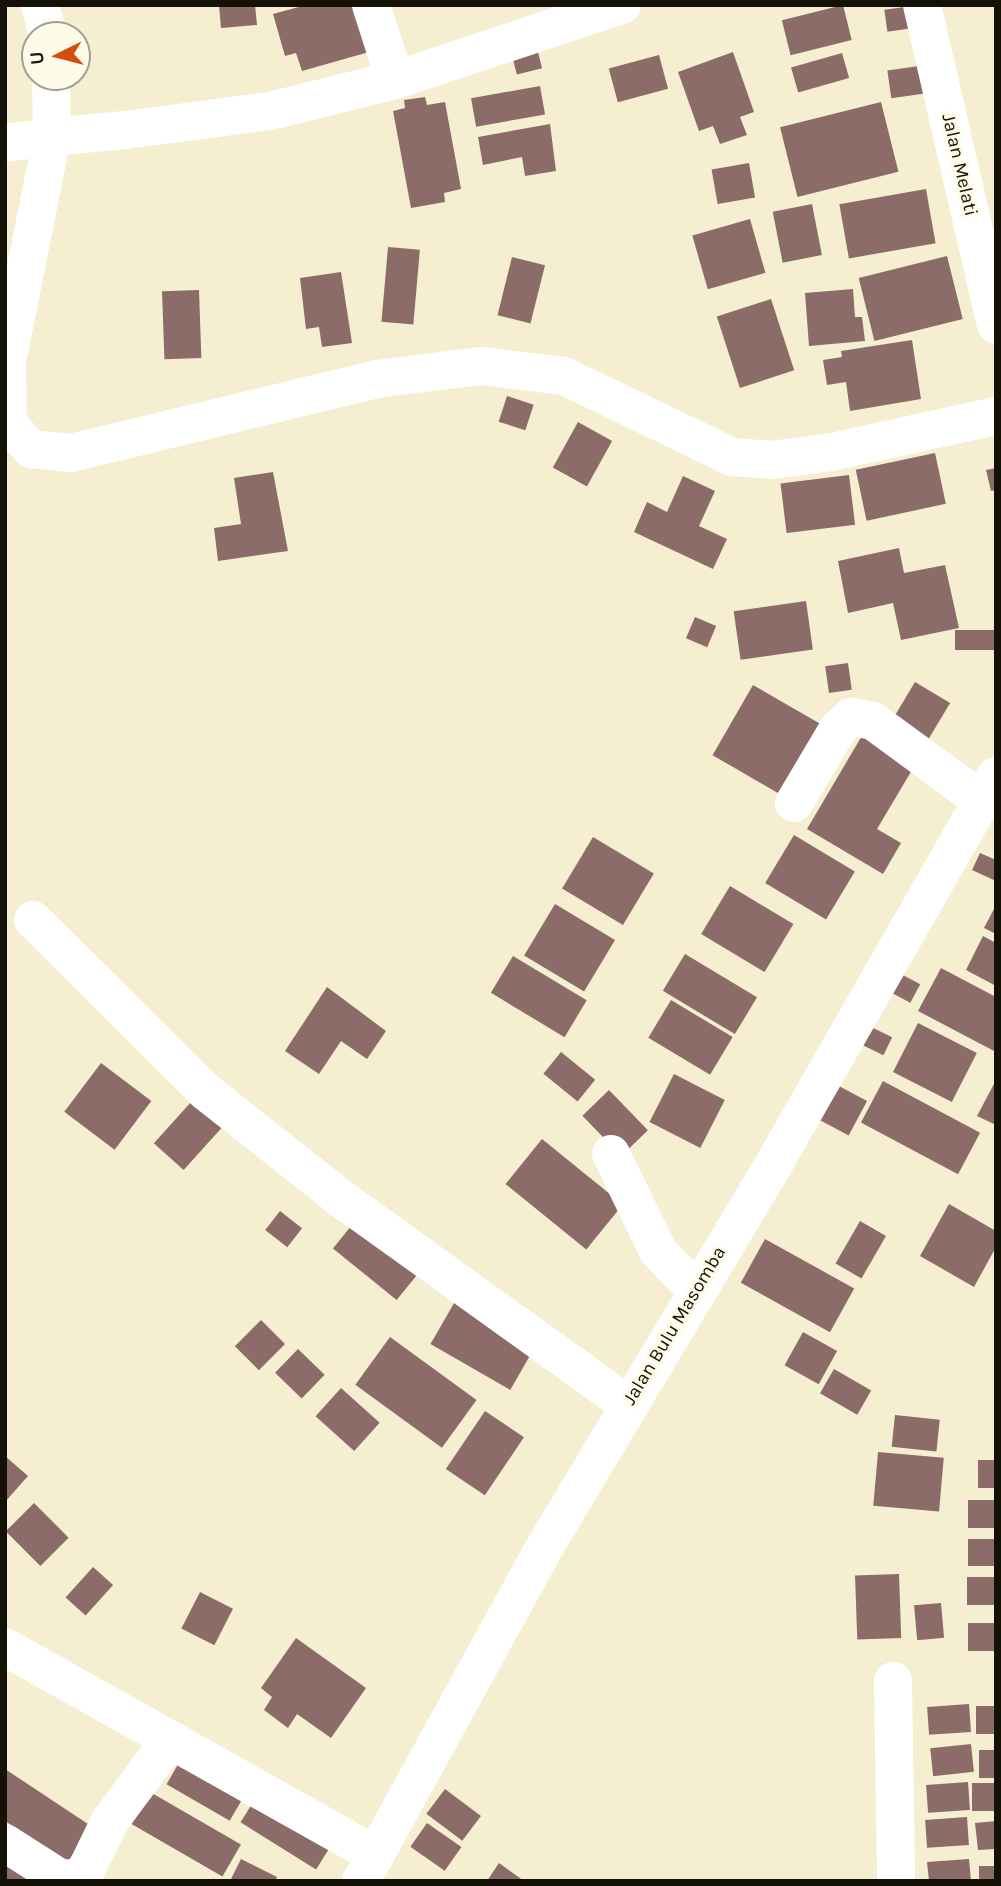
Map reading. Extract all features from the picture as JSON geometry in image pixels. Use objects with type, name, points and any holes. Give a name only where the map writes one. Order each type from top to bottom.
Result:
[{"type":"street","points":[[371,5],[395,80]]},
{"type":"street","points":[[5,143],[270,111],[395,80],[550,18],[622,5]]},
{"type":"street","name":"Jalan Melati","points":[[922,5],[996,325]]},
{"type":"street","points":[[51,91],[52,137],[6,363],[8,424],[31,449],[71,453],[376,379],[481,366],[564,376],[732,457],[771,460],[832,452],[996,416]]},
{"type":"street","points":[[794,803],[838,729],[851,718],[873,721],[988,788]]},
{"type":"street","name":"Jalan Bulu Masomba","points":[[367,1867],[628,1405],[776,1160],[988,788]]},
{"type":"street","points":[[33,920],[205,1091],[339,1197],[628,1405]]},
{"type":"street","points":[[611,1154],[658,1251],[696,1290]]},
{"type":"street","points":[[5,1647],[170,1740],[367,1867]]},
{"type":"street","points":[[893,1681],[896,1881]]},
{"type":"street","points":[[5,1843],[60,1878],[75,1879],[86,1870],[110,1821],[170,1740]]},
{"type":"building","points":[[219,5],[255,5],[257,25],[221,28]]},
{"type":"building","points":[[306,5],[356,5],[376,50],[302,71],[296,53],[285,56],[273,14]]},
{"type":"building","points":[[843,5],[852,40],[791,55],[782,20]]},
{"type":"building","points":[[919,5],[922,27],[887,32],[884,10]]},
{"type":"building","points":[[536,44],[542,68],[517,75],[511,50]]},
{"type":"building","points":[[733,52],[754,112],[740,117],[747,135],[720,144],[713,126],[699,131],[678,72]]},
{"type":"building","points":[[842,53],[849,78],[798,93],[791,68]]},
{"type":"building","points":[[659,55],[668,89],[618,102],[609,68]]},
{"type":"building","points":[[926,65],[930,93],[891,98],[887,70]]},
{"type":"building","points":[[540,86],[545,115],[476,127],[471,98]]},
{"type":"building","points":[[425,97],[427,105],[445,102],[461,189],[444,193],[445,202],[411,208],[393,111],[405,108],[404,100]]},
{"type":"building","points":[[881,102],[898,172],[798,197],[780,127]]},
{"type":"building","points":[[550,124],[556,171],[525,176],[522,157],[483,165],[478,137]]},
{"type":"building","points":[[749,163],[755,197],[718,204],[712,170]]},
{"type":"building","points":[[926,189],[936,243],[849,258],[839,204]]},
{"type":"building","points":[[812,204],[822,255],[783,263],[773,212]]},
{"type":"building","points":[[750,219],[765,273],[708,289],[692,236]]},
{"type":"building","points":[[388,247],[420,250],[413,325],[381,322]]},
{"type":"building","points":[[947,256],[963,319],[874,341],[859,278]]},
{"type":"building","points":[[512,257],[545,265],[530,323],[497,315]]},
{"type":"building","points":[[341,272],[352,343],[322,347],[319,327],[306,329],[300,278]]},
{"type":"building","points":[[853,289],[855,317],[862,317],[865,341],[809,346],[805,293]]},
{"type":"building","points":[[199,290],[201,358],[164,359],[162,291]]},
{"type":"building","points":[[771,299],[794,370],[740,388],[717,317]]},
{"type":"building","points":[[912,340],[921,399],[850,411],[846,382],[827,385],[823,360],[842,357],[841,351]]},
{"type":"building","points":[[507,396],[534,405],[525,430],[499,422]]},
{"type":"building","points":[[578,422],[612,441],[587,486],[553,467]]},
{"type":"building","points":[[935,453],[946,504],[867,521],[856,470]]},
{"type":"building","points":[[996,468],[996,490],[991,491],[986,470]]},
{"type":"building","points":[[273,472],[288,551],[218,561],[214,528],[241,524],[234,478]]},
{"type":"building","points":[[849,475],[855,525],[787,533],[781,483]]},
{"type":"building","points":[[683,476],[715,491],[699,526],[727,539],[713,569],[634,532],[647,502],[667,512]]},
{"type":"building","points":[[899,548],[904,573],[945,565],[959,628],[901,640],[893,603],[848,613],[838,561]]},
{"type":"building","points":[[806,601],[813,650],[741,660],[734,611]]},
{"type":"building","points":[[695,617],[716,626],[707,647],[686,638]]},
{"type":"building","points":[[955,630],[996,630],[996,650],[955,650]]},
{"type":"building","points":[[848,663],[852,690],[829,693],[825,666]]},
{"type":"building","points":[[915,682],[950,703],[925,744],[890,723]]},
{"type":"building","points":[[753,685],[821,724],[781,795],[712,755]]},
{"type":"building","points":[[863,734],[915,765],[877,829],[901,843],[883,874],[807,829]]},
{"type":"building","points":[[794,835],[855,872],[826,920],[765,883]]},
{"type":"building","points":[[593,837],[654,874],[623,925],[562,888]]},
{"type":"building","points":[[980,853],[996,860],[996,881],[972,870]]},
{"type":"building","points":[[730,886],[793,924],[765,972],[701,934]]},
{"type":"building","points":[[555,904],[615,940],[584,991],[524,955]]},
{"type":"building","points":[[996,905],[996,934],[984,928]]},
{"type":"building","points":[[983,936],[996,943],[996,986],[966,970]]},
{"type":"building","points":[[685,954],[757,997],[735,1034],[663,991]]},
{"type":"building","points":[[513,956],[587,1000],[565,1037],[491,993]]},
{"type":"building","points":[[941,968],[996,997],[996,1052],[918,1011]]},
{"type":"building","points":[[899,973],[920,984],[910,1003],[889,992]]},
{"type":"building","points":[[327,987],[386,1031],[367,1059],[341,1041],[319,1074],[285,1051]]},
{"type":"building","points":[[671,1000],[733,1037],[710,1075],[648,1038]]},
{"type":"building","points":[[918,1023],[977,1053],[952,1102],[893,1072]]},
{"type":"building","points":[[867,1025],[892,1037],[883,1055],[858,1043]]},
{"type":"building","points":[[561,1052],[595,1080],[578,1101],[543,1074]]},
{"type":"building","points":[[101,1063],[151,1101],[115,1150],[64,1112]]},
{"type":"building","points":[[674,1074],[725,1100],[700,1148],[649,1122]]},
{"type":"building","points":[[996,1080],[996,1125],[977,1116]]},
{"type":"building","points":[[883,1081],[980,1133],[958,1174],[861,1122]]},
{"type":"building","points":[[837,1085],[867,1101],[849,1135],[819,1119]]},
{"type":"building","points":[[609,1090],[648,1130],[621,1156],[582,1116]]},
{"type":"building","points":[[192,1101],[222,1128],[184,1170],[154,1143]]},
{"type":"building","points":[[542,1139],[623,1204],[586,1250],[505,1184]]},
{"type":"building","points":[[949,1204],[996,1231],[996,1247],[974,1287],[920,1256]]},
{"type":"building","points":[[280,1211],[302,1228],[287,1247],[265,1230]]},
{"type":"building","points":[[360,1215],[424,1267],[397,1300],[333,1248]]},
{"type":"building","points":[[860,1221],[886,1236],[861,1278],[836,1263]]},
{"type":"building","points":[[765,1239],[854,1288],[830,1332],[741,1283]]},
{"type":"building","points":[[457,1298],[537,1344],[510,1390],[431,1344]]},
{"type":"building","points":[[261,1320],[285,1344],[259,1370],[235,1346]]},
{"type":"building","points":[[803,1332],[837,1351],[819,1384],[785,1365]]},
{"type":"building","points":[[390,1337],[477,1400],[442,1448],[355,1385]]},
{"type":"building","points":[[298,1349],[325,1375],[302,1398],[275,1373]]},
{"type":"building","points":[[834,1369],[871,1390],[857,1415],[820,1393]]},
{"type":"building","points":[[341,1388],[380,1423],[354,1451],[316,1416]]},
{"type":"building","points":[[485,1411],[524,1437],[485,1495],[446,1469]]},
{"type":"building","points":[[895,1415],[940,1420],[936,1452],[892,1447]]},
{"type":"building","points":[[878,1452],[944,1458],[939,1512],[873,1506]]},
{"type":"building","points":[[5,1456],[28,1476],[5,1502]]},
{"type":"building","points":[[978,1460],[996,1460],[996,1488],[978,1488]]},
{"type":"building","points":[[968,1500],[996,1500],[996,1528],[968,1528]]},
{"type":"building","points":[[34,1503],[69,1538],[40,1566],[6,1531]]},
{"type":"building","points":[[968,1539],[996,1539],[996,1566],[968,1566]]},
{"type":"building","points":[[93,1567],[113,1585],[86,1616],[66,1597]]},
{"type":"building","points":[[899,1574],[901,1638],[857,1639],[855,1576]]},
{"type":"building","points":[[967,1577],[996,1577],[996,1605],[967,1605]]},
{"type":"building","points":[[200,1592],[233,1609],[214,1645],[181,1629]]},
{"type":"building","points":[[941,1603],[944,1638],[917,1640],[914,1605]]},
{"type":"building","points":[[968,1623],[996,1623],[996,1651],[968,1651]]},
{"type":"building","points":[[296,1638],[366,1688],[331,1738],[297,1714],[288,1728],[264,1710],[272,1697],[261,1688]]},
{"type":"building","points":[[969,1704],[971,1732],[929,1735],[927,1707]]},
{"type":"building","points":[[976,1706],[996,1706],[996,1734],[976,1734]]},
{"type":"building","points":[[971,1744],[974,1772],[933,1776],[930,1748]]},
{"type":"building","points":[[979,1750],[996,1750],[996,1778],[979,1778]]},
{"type":"building","points":[[184,1754],[247,1790],[230,1821],[166,1784]]},
{"type":"building","points":[[5,1769],[91,1826],[68,1862],[5,1821]]},
{"type":"building","points":[[968,1782],[970,1810],[928,1813],[926,1785]]},
{"type":"building","points":[[972,1783],[996,1783],[996,1811],[972,1811]]},
{"type":"building","points":[[445,1789],[481,1816],[462,1841],[426,1814]]},
{"type":"building","points":[[150,1792],[241,1844],[222,1877],[132,1824]]},
{"type":"building","points":[[257,1796],[332,1843],[316,1869],[241,1822]]},
{"type":"building","points":[[967,1817],[969,1845],[927,1848],[925,1820]]},
{"type":"building","points":[[996,1821],[996,1849],[978,1850],[975,1823]]},
{"type":"building","points":[[427,1823],[461,1847],[445,1871],[410,1847]]},
{"type":"building","points":[[5,1852],[39,1881],[5,1881]]},
{"type":"building","points":[[241,1859],[277,1877],[275,1881],[230,1881]]},
{"type":"building","points":[[969,1859],[971,1881],[929,1881],[927,1862]]},
{"type":"building","points":[[499,1863],[524,1881],[487,1881]]},
{"type":"building","points":[[979,1866],[996,1866],[996,1881],[979,1881]]}]
